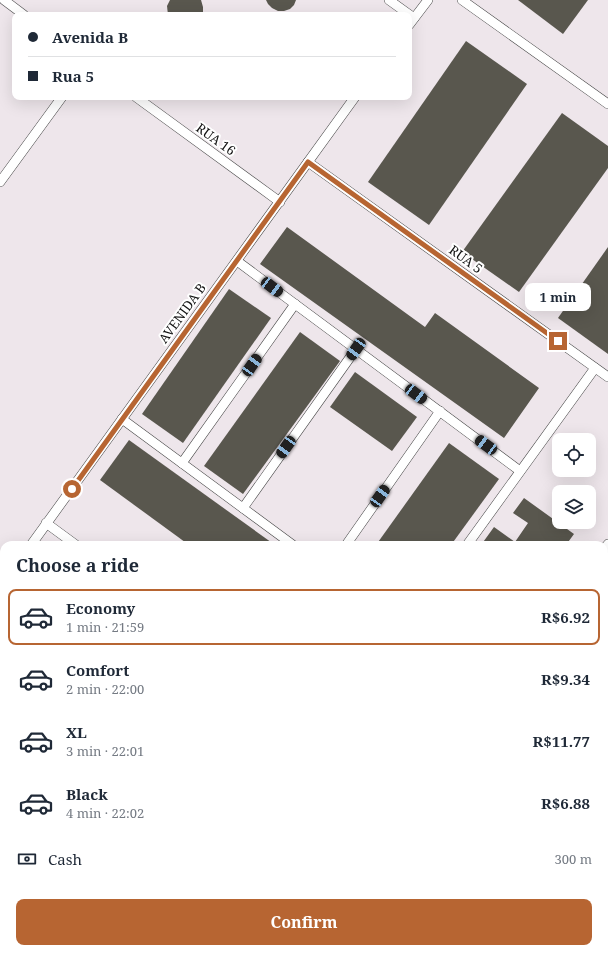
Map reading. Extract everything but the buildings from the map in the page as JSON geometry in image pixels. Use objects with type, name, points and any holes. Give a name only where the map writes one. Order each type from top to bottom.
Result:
[{"type":"lane","points":[[4,0],[20,12]]},
{"type":"lane","points":[[389,0],[402,12]]},
{"type":"lane","points":[[412,22],[428,0]]},
{"type":"lane","points":[[462,0],[608,104]]},
{"type":"lane","points":[[0,182],[60,100]]},
{"type":"lane","name":"RUA 16","points":[[140,100],[280,202]]},
{"type":"lane","name":"AVENIDA B","points":[[34,541],[353,100]]},
{"type":"lane","name":"RUA 5","points":[[308,162],[608,377]]},
{"type":"lane","points":[[237,261],[520,471]]},
{"type":"lane","points":[[182,464],[295,304]]},
{"type":"lane","points":[[243,508],[356,349]]},
{"type":"lane","points":[[470,541],[595,368]]},
{"type":"lane","points":[[349,541],[440,411]]},
{"type":"lane","points":[[122,419],[288,541]]},
{"type":"lane","points":[[46,523],[71,541]]},
{"type":"shaded area","points":[[0,0],[608,0],[608,541],[0,541]]},
{"type":"route","points":[[72,489],[308,162],[558,341]]}]
